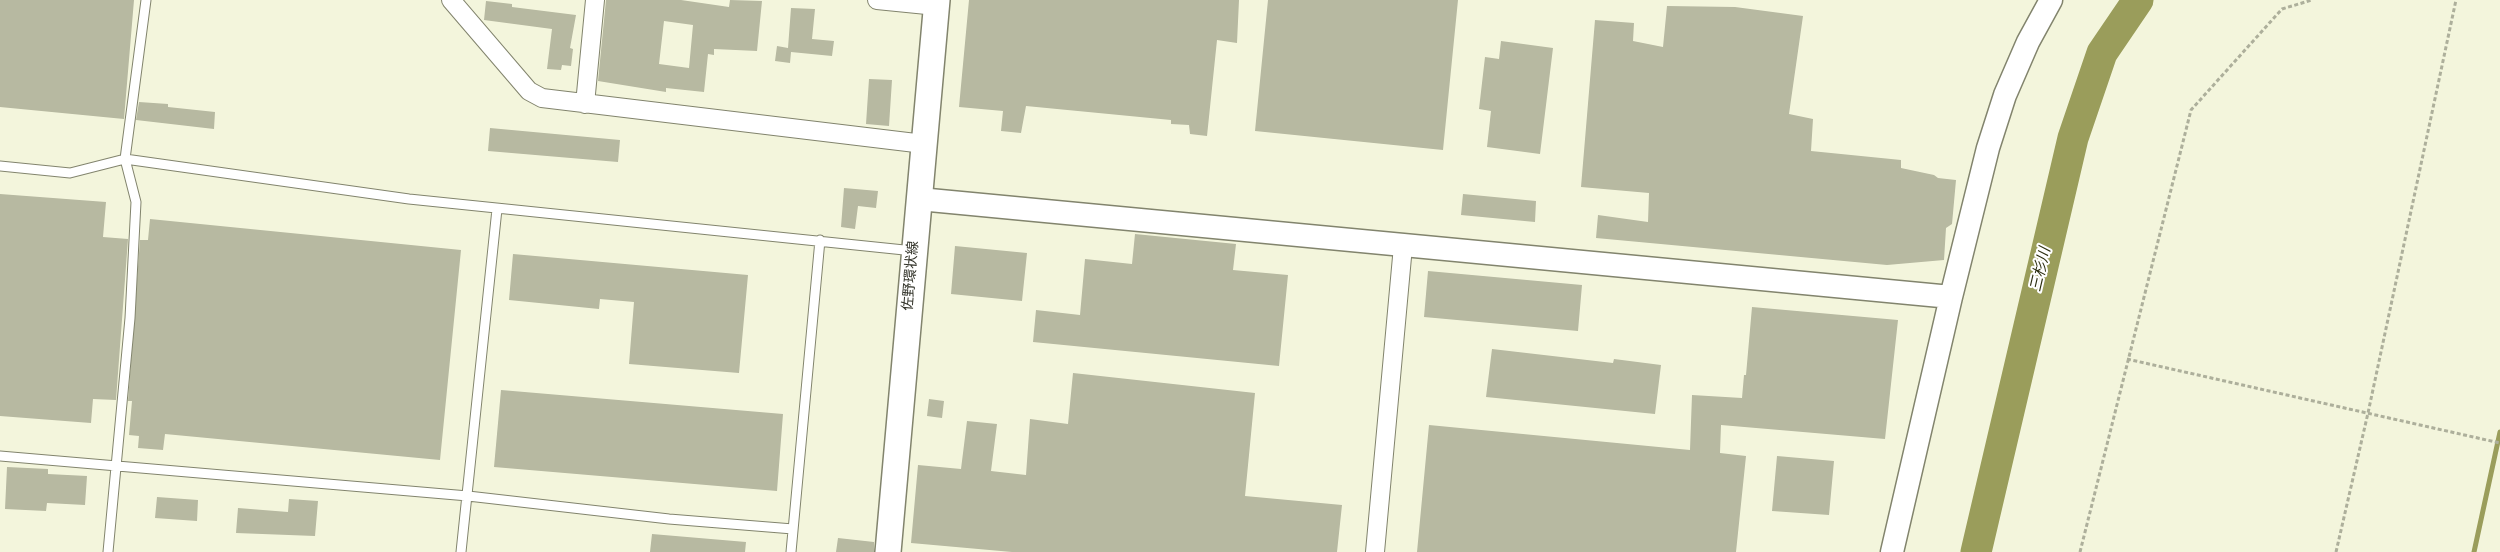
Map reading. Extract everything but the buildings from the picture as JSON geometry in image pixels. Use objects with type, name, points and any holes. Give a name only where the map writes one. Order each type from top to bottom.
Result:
[{"type":"main road","name":"佐野環状線","points":[[888,552],[937,3]]},
{"type":"street","points":[[451,0],[529,91],[542,98],[924,144]]},
{"type":"street","points":[[585,104],[595,0]]},
{"type":"street","points":[[877,0],[937,3]]},
{"type":"street","points":[[1892,552],[1951,297],[1988,148],[2002,104],[2028,42],[2051,0]]},
{"type":"street","points":[[919,199],[1951,297]]},
{"type":"street","points":[[1375,552],[1403,246]]},
{"type":"lane","points":[[108,552],[118,467],[130,318],[136,202],[126,159],[146,0]]},
{"type":"lane","points":[[0,166],[70,173],[126,159],[409,200],[915,251]]},
{"type":"lane","points":[[461,552],[497,209]]},
{"type":"lane","points":[[791,552],[820,240]]},
{"type":"lane","points":[[0,456],[468,496],[669,519],[793,529]]},
{"type":"path","points":[[2080,552],[2191,110],[2282,9],[2312,0]]},
{"type":"path","points":[[2336,552],[2368,413],[2456,0]]},
{"type":"path","points":[[2127,359],[2500,443]]},
{"type":"waterway","name":"三杉川","points":[[1976,552],[2073,138],[2102,53],[2138,0]]},
{"type":"waterway","points":[[2474,552],[2500,432]]}]
